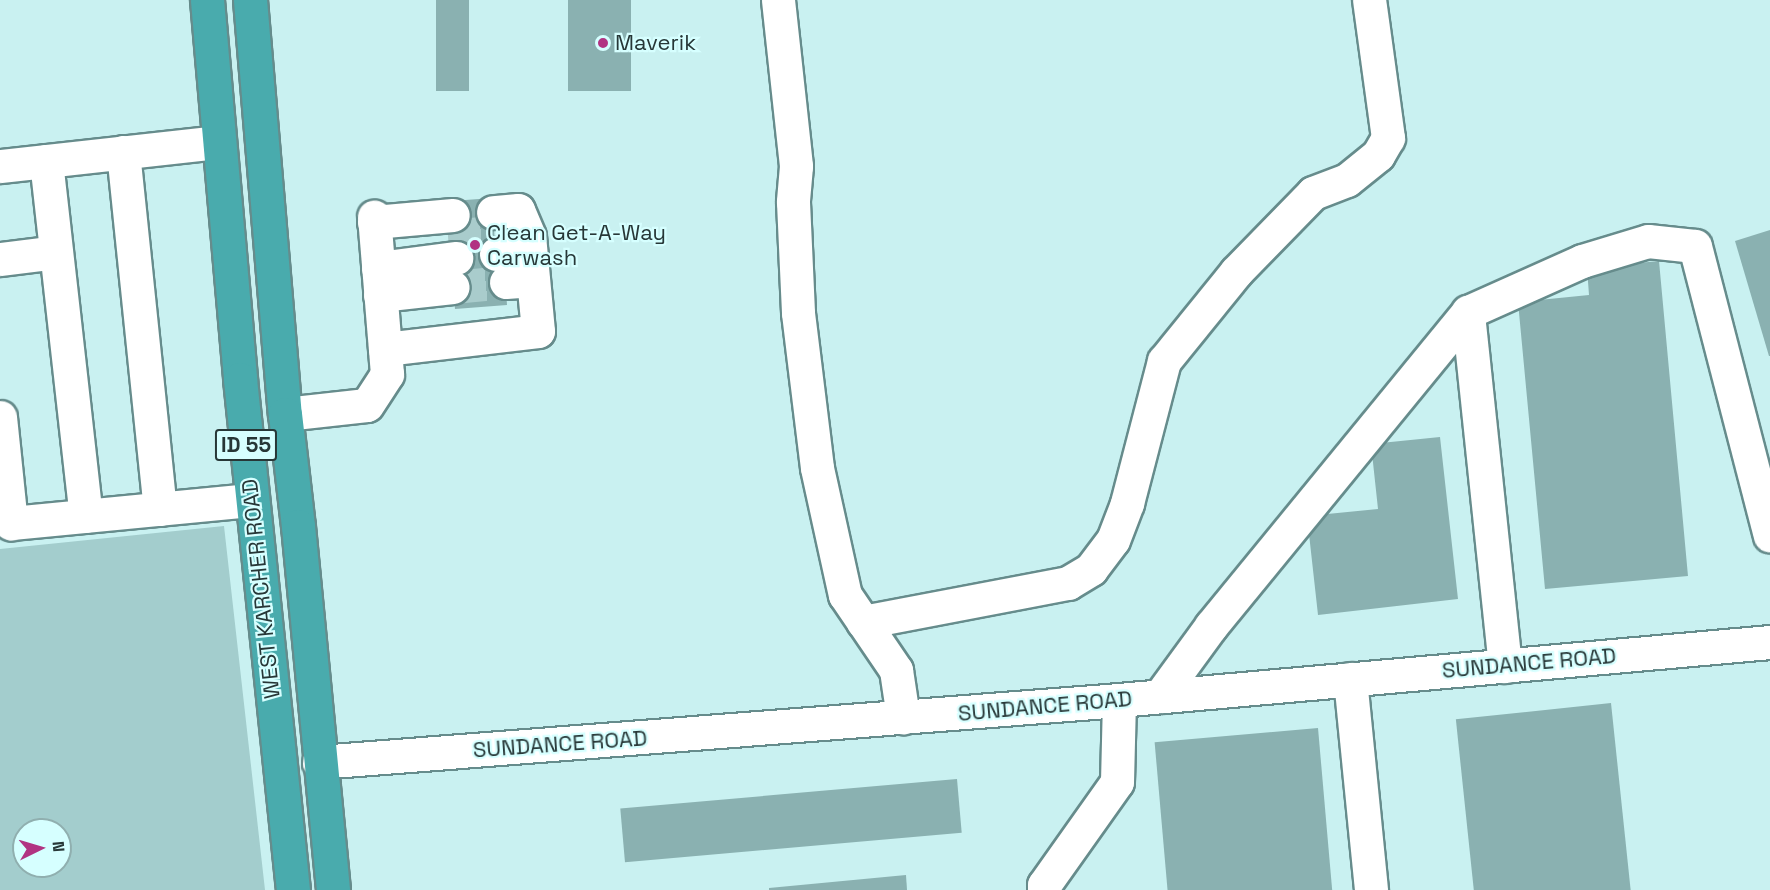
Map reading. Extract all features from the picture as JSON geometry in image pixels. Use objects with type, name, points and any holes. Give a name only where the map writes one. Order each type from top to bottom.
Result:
[{"type":"highway","name":"WEST KARCHER ROAD","points":[[207,0],[252,500],[293,890]]},
{"type":"highway","name":"WEST KARCHER ROAD","points":[[250,0],[285,414],[333,890]]},
{"type":"street","points":[[778,0],[796,166],[793,202],[798,314],[817,468],[845,595],[896,670],[903,717]]},
{"type":"street","points":[[863,622],[1068,583],[1091,569],[1113,540],[1127,503],[1164,361],[1236,272],[1313,193],[1347,180],[1378,155],[1388,138],[1369,0]]},
{"type":"street","points":[[0,166],[219,142]]},
{"type":"street","points":[[123,152],[160,509]]},
{"type":"street","points":[[46,160],[86,516]]},
{"type":"street","points":[[1160,696],[1211,626],[1468,312],[1582,261],[1648,241],[1695,246],[1770,535]]},
{"type":"street","points":[[385,349],[538,331],[508,247]]},
{"type":"street","points":[[285,414],[368,405],[387,374],[377,249]]},
{"type":"street","points":[[377,249],[451,251],[377,249]]},
{"type":"street","points":[[0,259],[56,252]]},
{"type":"street","points":[[1468,312],[1505,666]]},
{"type":"street","points":[[0,417],[6,524],[252,500]]},
{"type":"street","name":"SUNDANCE ROAD","points":[[319,762],[1119,700],[1770,642]]},
{"type":"street","points":[[1350,680],[1371,890]]},
{"type":"street","points":[[1044,890],[1044,885],[1117,782],[1119,700]]},
{"type":"shaded area","points":[[224,526],[265,890],[0,890],[0,549]]},
{"type":"building","points":[[436,0],[469,0],[469,91],[436,91]]},
{"type":"building","name":"Maverik","points":[[568,0],[631,0],[631,91],[568,91]]},
{"type":"building","name":"Clean Get-A-Way Carwash","points":[[492,198],[496,259],[504,259],[507,305],[455,309],[451,266],[456,258],[452,201]]},
{"type":"building","points":[[1770,230],[1770,356],[1769,356],[1735,241]]},
{"type":"building","points":[[1659,261],[1688,576],[1545,589],[1518,302],[1589,295],[1587,268]]},
{"type":"building","points":[[1440,437],[1458,599],[1318,615],[1307,516],[1378,509],[1371,444]]},
{"type":"building","points":[[1611,703],[1631,890],[1474,890],[1456,719]]},
{"type":"building","points":[[1318,728],[1332,890],[1168,890],[1155,742]]},
{"type":"building","points":[[957,779],[962,833],[625,862],[620,808]]},
{"type":"building","points":[[906,875],[907,890],[769,890],[769,888]]},
{"type":"tunnel","points":[[448,236],[494,232]]},
{"type":"tunnel","points":[[453,287],[506,282]]},
{"type":"place","name":"Maverik","points":[[603,43]]},
{"type":"place","name":"Clean Get-A-Way Carwash","points":[[475,245]]}]
